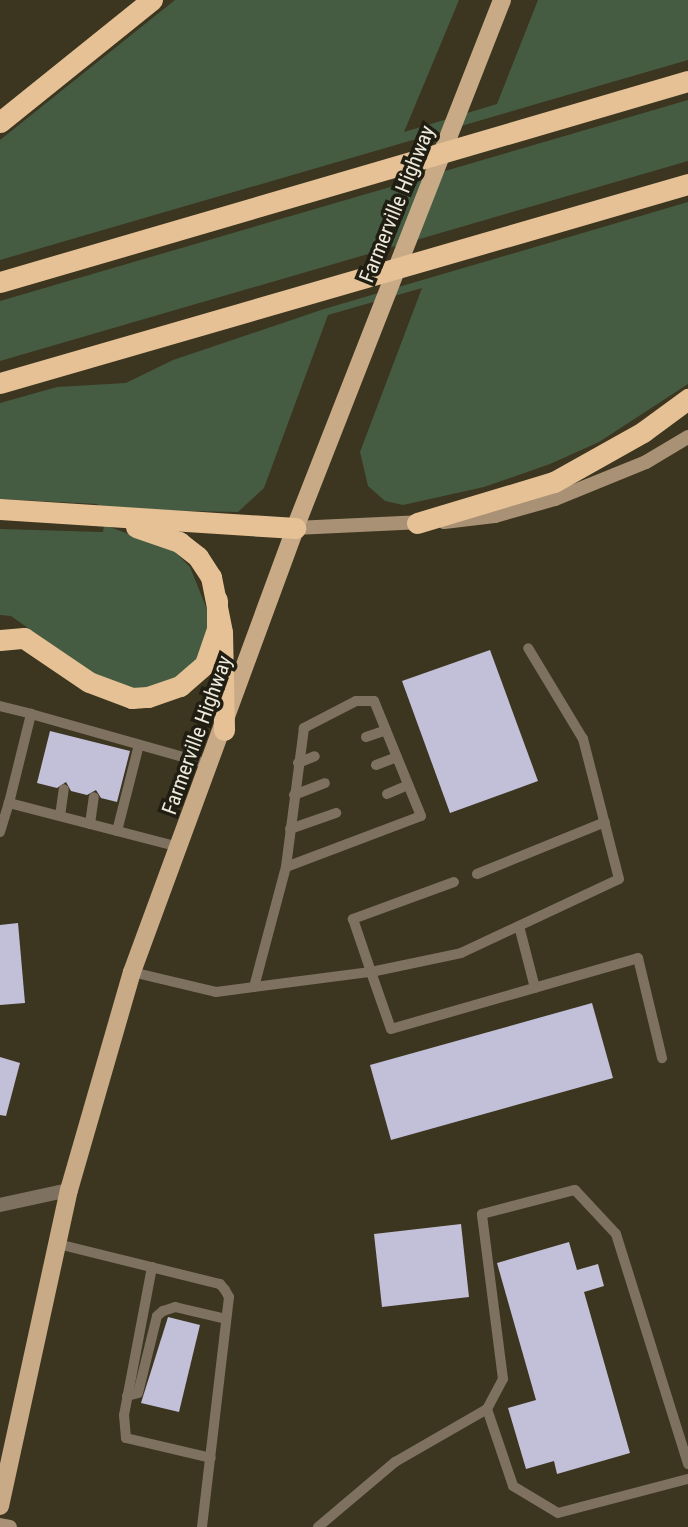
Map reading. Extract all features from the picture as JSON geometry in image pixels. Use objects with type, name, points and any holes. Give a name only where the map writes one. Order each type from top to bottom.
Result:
[{"type":"highway","points":[[0,122],[152,0]]},
{"type":"highway","points":[[0,282],[688,80]]},
{"type":"highway","points":[[0,383],[688,184]]},
{"type":"highway","points":[[417,523],[554,482],[632,439],[688,399]]},
{"type":"highway","points":[[0,509],[295,528]]},
{"type":"highway","points":[[94,516],[179,542],[204,567],[217,600],[224,730]]},
{"type":"highway","points":[[0,640],[24,638],[89,682],[123,696],[148,697],[180,686],[205,664],[217,630],[217,600]]},
{"type":"main road","name":"Farmerville Highway","points":[[0,1506],[69,1190],[132,972],[224,730],[295,528],[502,0]]},
{"type":"main road","points":[[295,528],[417,523],[495,516],[555,499],[646,462],[688,437]]},
{"type":"main road","points":[[0,1525],[10,1527]]},
{"type":"street","points":[[0,1205],[69,1190]]},
{"type":"lane","points":[[132,972],[216,992],[371,972],[461,953],[619,879],[583,739],[528,648]]},
{"type":"lane","points":[[254,987],[286,867],[304,728],[356,701],[374,701],[421,816],[286,867]]},
{"type":"lane","points":[[0,706],[31,714],[77,732],[139,745],[211,765]]},
{"type":"lane","points":[[0,832],[31,714]]},
{"type":"lane","points":[[366,737],[386,730]]},
{"type":"lane","points":[[117,831],[139,745]]},
{"type":"lane","points":[[298,763],[315,756]]},
{"type":"lane","points":[[376,765],[397,757]]},
{"type":"lane","points":[[294,795],[326,783]]},
{"type":"lane","points":[[387,794],[408,785]]},
{"type":"lane","points":[[60,816],[64,789]]},
{"type":"lane","points":[[90,824],[94,797]]},
{"type":"lane","points":[[9,803],[180,847]]},
{"type":"lane","points":[[290,829],[336,813]]},
{"type":"lane","points":[[477,874],[605,822]]},
{"type":"lane","points":[[454,882],[353,919],[391,1029],[638,958],[662,1058]]},
{"type":"lane","points":[[519,926],[535,988]]},
{"type":"lane","points":[[318,1527],[395,1462],[487,1409],[503,1379],[482,1214],[575,1190],[616,1234],[688,1464]]},
{"type":"lane","points":[[58,1244],[220,1283],[229,1297],[202,1527]]},
{"type":"lane","points":[[152,1267],[127,1396],[124,1430],[132,1443],[211,1458]]},
{"type":"lane","points":[[127,1396],[138,1393],[157,1316],[163,1311],[176,1307],[226,1319]]},
{"type":"lane","points":[[487,1409],[513,1486],[558,1513],[688,1479]]},
{"type":"green space","points":[[175,0],[459,0],[404,132],[497,104],[538,0],[688,0],[688,60],[0,260],[0,140]]},
{"type":"green space","points":[[688,100],[688,161],[0,361],[0,301]]},
{"type":"green space","points":[[688,202],[688,384],[599,442],[550,464],[484,487],[403,505],[385,501],[368,486],[360,452],[422,288],[328,315],[264,488],[238,512],[101,509],[97,504],[0,499],[0,403],[57,387],[126,383],[173,360],[324,309]]},
{"type":"green space","points":[[104,525],[173,550],[190,567],[208,612],[209,632],[193,670],[140,692],[104,682],[11,616],[0,615],[0,529],[103,532]]},
{"type":"building","points":[[490,650],[538,781],[450,813],[402,681]]},
{"type":"building","points":[[50,731],[130,751],[117,802],[101,798],[96,790],[87,795],[71,791],[66,782],[57,788],[37,783]]},
{"type":"building","points":[[18,923],[25,1003],[0,1005],[0,925]]},
{"type":"building","points":[[592,1003],[613,1078],[391,1140],[370,1065]]},
{"type":"building","points":[[0,1057],[20,1063],[6,1116],[0,1115]]},
{"type":"building","points":[[461,1224],[469,1297],[382,1307],[374,1234]]},
{"type":"building","points":[[569,1242],[577,1270],[598,1264],[604,1286],[584,1292],[630,1453],[557,1474],[554,1461],[526,1469],[508,1408],[536,1400],[497,1263]]},
{"type":"building","points":[[168,1317],[200,1325],[179,1412],[141,1403]]}]
